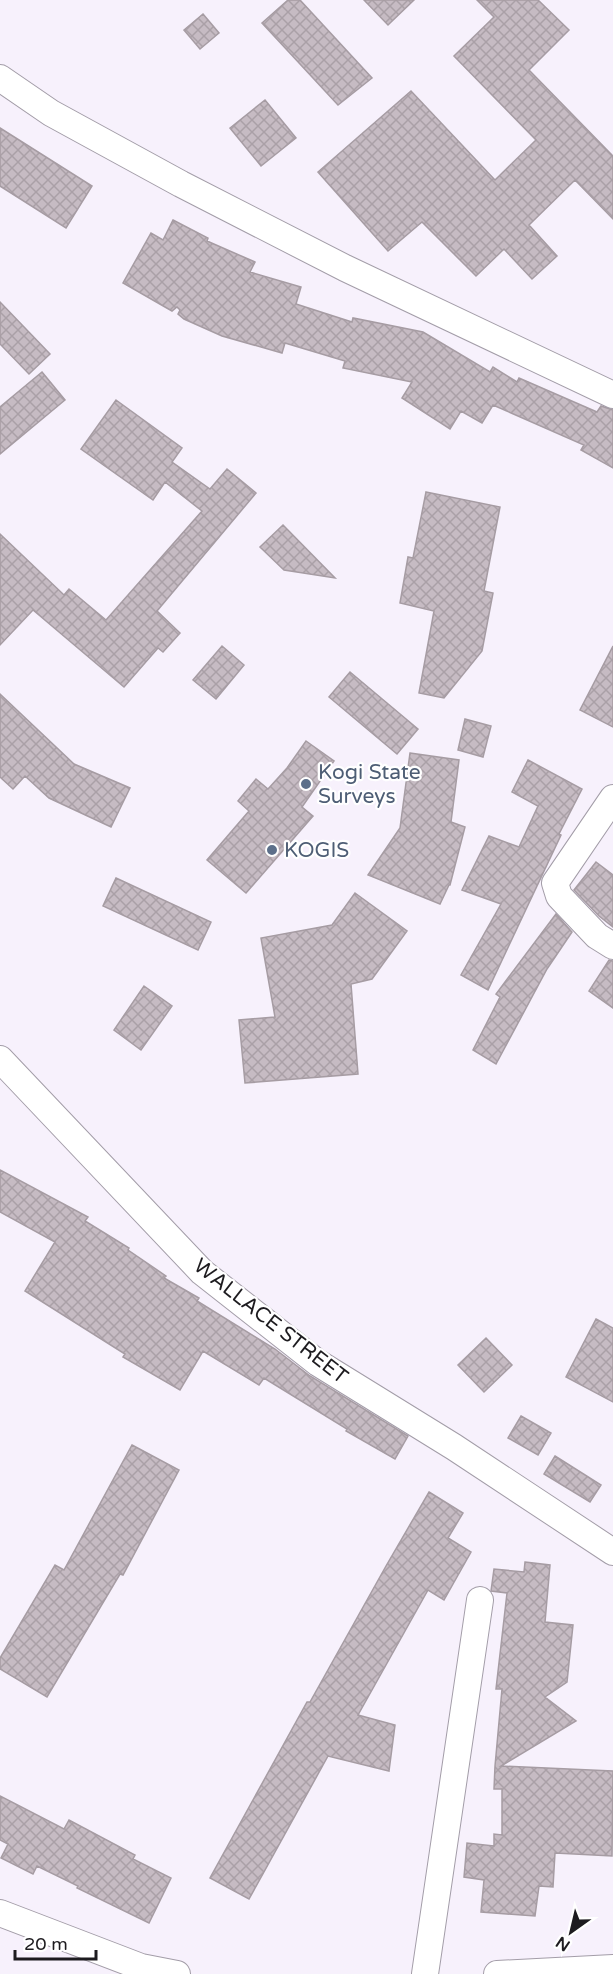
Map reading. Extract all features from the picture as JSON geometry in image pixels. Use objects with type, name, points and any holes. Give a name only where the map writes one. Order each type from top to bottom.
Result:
[{"type":"street","points":[[0,78],[51,113],[345,268],[613,395]]},
{"type":"street","points":[[613,798],[555,883],[559,896],[597,936],[613,946]]},
{"type":"street","name":"WALLACE STREET","points":[[0,1059],[202,1272],[318,1363],[454,1447],[613,1552]]},
{"type":"street","points":[[425,1974],[480,1600]]},
{"type":"street","points":[[0,1913],[141,1967],[177,1974]]},
{"type":"street","points":[[497,1974],[608,1970]]},
{"type":"building","points":[[288,0],[300,0],[372,78],[338,105],[262,23]]},
{"type":"building","points":[[364,0],[414,0],[388,25]]},
{"type":"building","points":[[477,0],[538,0],[569,30],[529,70],[613,156],[613,219],[575,180],[529,225],[557,256],[532,279],[504,249],[476,276],[422,222],[388,251],[318,172],[411,91],[495,180],[536,140],[454,56],[494,17]]},
{"type":"building","points":[[203,14],[219,33],[200,49],[184,30]]},
{"type":"building","points":[[265,100],[296,138],[261,166],[230,128]]},
{"type":"building","points":[[0,128],[92,186],[66,228],[0,186]]},
{"type":"building","points":[[173,220],[208,238],[207,241],[255,262],[250,272],[301,287],[296,304],[352,322],[353,318],[423,332],[490,372],[493,367],[517,382],[519,378],[597,412],[601,406],[613,410],[613,468],[581,450],[584,445],[493,405],[482,423],[461,411],[450,429],[402,398],[412,382],[343,368],[345,361],[285,343],[282,353],[222,336],[184,319],[178,314],[180,310],[177,307],[172,311],[123,283],[151,233],[163,240]]},
{"type":"building","points":[[0,302],[50,354],[29,374],[0,344]]},
{"type":"building","points":[[42,372],[65,400],[0,454],[0,407]]},
{"type":"building","points":[[116,400],[182,448],[172,462],[210,489],[227,469],[256,493],[157,611],[180,633],[163,652],[158,648],[124,687],[33,610],[0,645],[0,534],[64,595],[69,589],[106,620],[202,511],[165,482],[153,500],[81,449]]},
{"type":"building","points":[[426,492],[500,507],[484,591],[493,593],[482,651],[444,698],[419,693],[434,611],[400,603],[408,557],[413,558]]},
{"type":"building","points":[[283,525],[335,578],[284,570],[260,547]]},
{"type":"building","points":[[222,646],[244,665],[216,699],[193,680]]},
{"type":"building","points":[[613,646],[613,727],[580,710]]},
{"type":"building","points":[[350,672],[418,729],[397,754],[329,697]]},
{"type":"building","points":[[0,694],[74,764],[130,788],[111,827],[49,798],[25,776],[13,789],[0,777]]},
{"type":"building","points":[[465,719],[491,726],[483,757],[458,750]]},
{"type":"building","points":[[306,741],[334,761],[302,807],[313,816],[246,893],[207,860],[249,811],[238,801],[256,779],[268,789],[287,768]]},
{"type":"building","points":[[410,753],[459,760],[451,822],[465,827],[450,885],[440,904],[368,875],[400,828]]},
{"type":"building","points":[[528,760],[582,789],[488,990],[461,975],[501,904],[462,890],[489,836],[519,847],[538,806],[512,792]]},
{"type":"building","points":[[596,862],[613,875],[613,927],[574,890]]},
{"type":"building","points":[[116,878],[211,922],[198,950],[103,906]]},
{"type":"building","points":[[355,893],[407,931],[372,979],[351,984],[358,1074],[245,1083],[239,1020],[275,1017],[261,938],[332,925]]},
{"type":"building","points":[[556,914],[572,932],[547,969],[496,1064],[473,1050],[500,997],[496,994]]},
{"type":"building","points":[[609,960],[613,961],[613,1008],[589,991]]},
{"type":"building","points":[[144,986],[172,1006],[141,1050],[114,1030]]},
{"type":"building","points":[[0,1170],[88,1217],[85,1221],[129,1248],[128,1250],[166,1276],[164,1278],[199,1298],[197,1301],[275,1349],[310,1376],[408,1436],[395,1459],[346,1431],[347,1429],[264,1378],[259,1385],[203,1351],[180,1390],[123,1357],[125,1354],[25,1291],[55,1242],[0,1212]]},
{"type":"building","points":[[596,1319],[613,1328],[613,1402],[566,1377]]},
{"type":"building","points":[[486,1338],[512,1365],[484,1392],[458,1365]]},
{"type":"building","points":[[521,1416],[551,1433],[538,1455],[508,1438]]},
{"type":"building","points":[[132,1445],[179,1470],[123,1575],[120,1574],[47,1697],[0,1669],[0,1658],[55,1565],[64,1570]]},
{"type":"building","points":[[555,1456],[601,1485],[590,1502],[544,1474]]},
{"type":"building","points":[[429,1492],[463,1513],[448,1538],[471,1552],[444,1600],[428,1590],[358,1715],[395,1725],[389,1771],[328,1756],[249,1899],[210,1878],[307,1702],[310,1702]]},
{"type":"building","points":[[525,1562],[550,1565],[545,1622],[573,1625],[567,1682],[545,1697],[576,1721],[501,1766],[613,1771],[612,1856],[555,1853],[553,1887],[539,1886],[535,1916],[481,1912],[484,1880],[464,1877],[467,1843],[494,1846],[494,1834],[502,1835],[502,1789],[494,1789],[502,1689],[496,1689],[507,1593],[491,1591],[494,1569],[524,1572]]},
{"type":"building","points":[[0,1796],[64,1829],[69,1820],[135,1855],[133,1859],[171,1878],[149,1923],[37,1866],[33,1874],[1,1858],[8,1844],[0,1840]]},
{"type":"place","name":"Kogi State Surveys","points":[[306,784]]},
{"type":"place","name":"KOGIS","points":[[272,850]]}]
